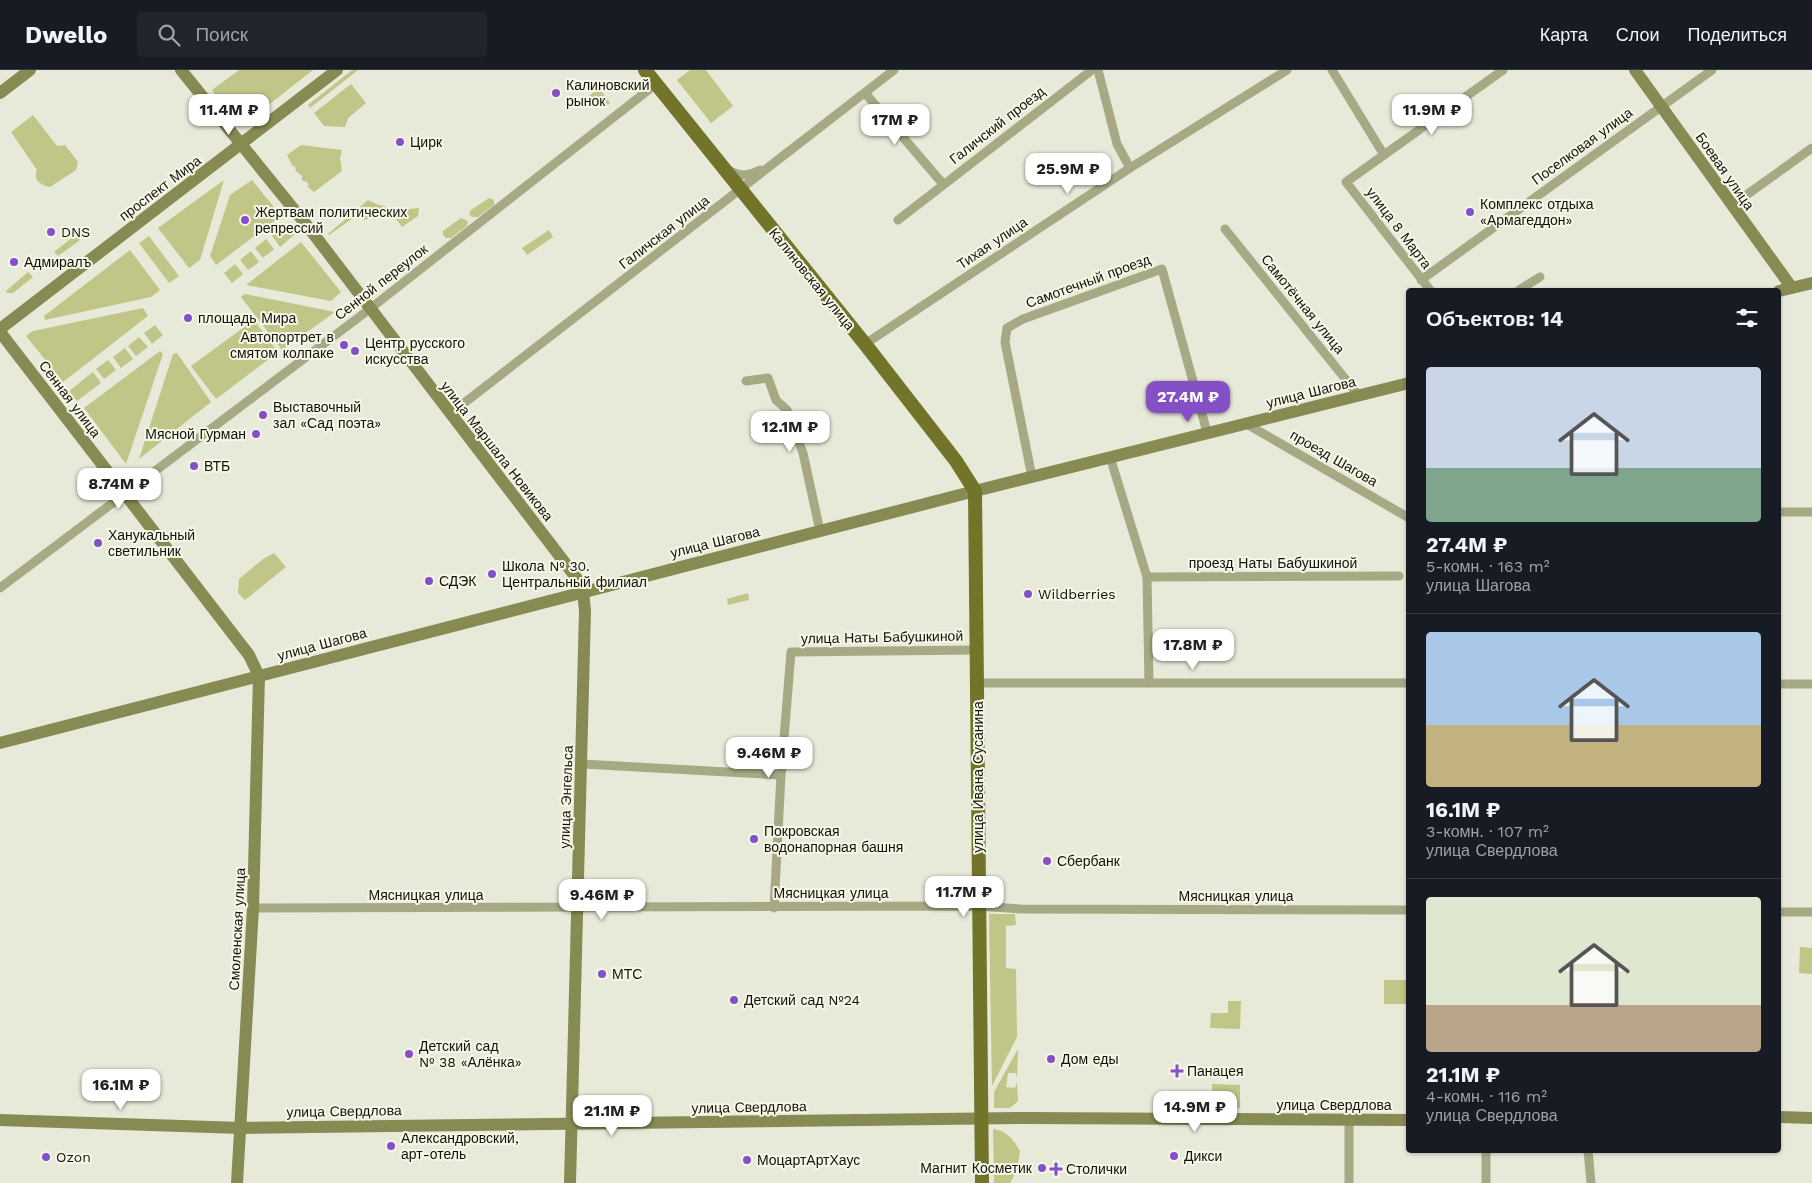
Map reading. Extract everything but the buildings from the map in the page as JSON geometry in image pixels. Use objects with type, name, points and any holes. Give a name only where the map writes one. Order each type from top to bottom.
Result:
[{"type":"main road","points":[[0,93],[30,70]]},
{"type":"main road","name":"улица Маршала Новикова","points":[[181,70],[242,144],[371,308],[578,580],[583,591]]},
{"type":"main road","name":"проспект Мира","points":[[0,331],[338,70]]},
{"type":"main road","name":"Калиновская улица","points":[[645,70],[865,344],[956,461],[975,491]]},
{"type":"main road","name":"Боевая улица","points":[[1635,70],[1731,206],[1792,288]]},
{"type":"main road","points":[[1781,291],[1812,283]]},
{"type":"main road","name":"Сенная улица","points":[[0,331],[250,655],[259,676]]},
{"type":"main road","name":"улица Шагова","points":[[0,743],[583,591],[1208,432],[1406,384]]},
{"type":"main road","name":"улица Ивана Сусанина","points":[[975,491],[982,1183]]},
{"type":"main road","name":"улица Энгельса","points":[[570,1183],[582,764],[585,611],[583,591]]},
{"type":"main road","name":"Смоленская улица","points":[[237,1183],[253,908],[259,676]]},
{"type":"main road","points":[[1781,1117],[1812,1118]]},
{"type":"main road","name":"улица Свердлова","points":[[0,1120],[241,1128],[982,1119],[1406,1120]]},
{"type":"street","name":"Галичская улица","points":[[450,414],[894,70]]},
{"type":"street","name":"Галичский проезд","points":[[898,220],[1092,70]]},
{"type":"street","points":[[1098,70],[1117,144],[1130,168]]},
{"type":"street","name":"Тихая улица","points":[[865,344],[1130,168],[1287,70]]},
{"type":"street","points":[[1332,70],[1384,155],[1503,70]]},
{"type":"street","name":"Поселковая улица","points":[[1421,280],[1712,70]]},
{"type":"street","name":"Сенной переулок","points":[[0,588],[371,308],[656,84]]},
{"type":"street","name":"Галичский проезд","points":[[865,92],[943,184]]},
{"type":"street","points":[[1731,206],[1812,148]]},
{"type":"street","name":"улица 8 Марта","points":[[1384,155],[1346,182],[1428,288]]},
{"type":"street","points":[[717,162],[736,175],[743,176],[753,174],[772,164]]},
{"type":"street","name":"Самотёчная улица","points":[[1225,229],[1359,396]]},
{"type":"street","name":"Самотечный проезд","points":[[1032,477],[1005,342],[1007,328],[1023,319],[1162,269],[1208,432]]},
{"type":"street","points":[[1522,288],[1540,277]]},
{"type":"street","points":[[746,381],[768,378],[776,400],[787,410],[798,445],[803,453],[820,531]]},
{"type":"street","name":"проезд Шагова","points":[[1245,423],[1406,516]]},
{"type":"street","points":[[1110,457],[1147,578],[1149,683]]},
{"type":"street","points":[[1781,512],[1812,512]]},
{"type":"street","name":"проезд Наты Бабушкиной","points":[[1147,578],[1399,576]]},
{"type":"street","name":"улица Наты Бабушкиной","points":[[774,908],[781,776],[791,652],[976,650]]},
{"type":"street","points":[[977,683],[1406,684]]},
{"type":"street","points":[[1781,684],[1812,684]]},
{"type":"street","points":[[582,764],[781,776]]},
{"type":"street","name":"Мясницкая улица","points":[[253,908],[577,909],[979,906],[1021,909],[1406,910]]},
{"type":"street","points":[[1781,912],[1812,912]]},
{"type":"street","points":[[1349,1120],[1349,1183]]},
{"type":"street","points":[[1486,1153],[1486,1183]]},
{"type":"street","points":[[1588,1153],[1592,1183]]},
{"type":"green space","points":[[239,70],[313,70],[242,126],[212,90]]},
{"type":"green space","points":[[352,70],[358,70],[310,108],[308,105]]},
{"type":"green space","points":[[690,70],[706,70],[733,106],[711,123],[677,80]]},
{"type":"green space","points":[[351,84],[366,103],[348,118],[345,127],[324,126],[314,113]]},
{"type":"green space","points":[[599,88],[610,103],[606,106],[591,100],[589,96]]},
{"type":"green space","points":[[33,115],[57,146],[65,145],[78,162],[76,170],[50,187],[38,182],[36,177],[37,170],[11,132]]},
{"type":"green space","points":[[301,145],[342,150],[340,158],[342,171],[314,192],[295,170],[296,168],[292,165],[287,155]]},
{"type":"green space","points":[[224,180],[200,260],[189,268],[158,228]]},
{"type":"green space","points":[[252,180],[281,216],[216,265],[210,256],[230,195]]},
{"type":"green space","points":[[489,198],[494,200],[494,205],[478,217],[472,217],[469,214],[471,210]]},
{"type":"green space","points":[[368,200],[393,208],[419,208],[418,216],[402,227],[394,216],[374,217],[365,220],[356,216],[328,234]]},
{"type":"green space","points":[[461,218],[468,221],[467,226],[451,238],[446,238],[443,235],[443,231]]},
{"type":"green space","points":[[287,224],[295,234],[280,247],[272,236]]},
{"type":"green space","points":[[549,230],[553,237],[527,255],[522,248]]},
{"type":"green space","points":[[79,232],[81,235],[79,241],[58,256],[54,252]]},
{"type":"green space","points":[[149,236],[179,276],[169,283],[139,243]]},
{"type":"green space","points":[[266,239],[274,249],[263,258],[255,248]]},
{"type":"green space","points":[[301,242],[341,292],[331,301],[246,285]]},
{"type":"green space","points":[[130,250],[160,290],[151,297],[45,320],[44,316]]},
{"type":"green space","points":[[251,251],[259,262],[248,270],[240,260]]},
{"type":"green space","points":[[235,264],[243,274],[232,283],[224,273]]},
{"type":"green space","points":[[28,272],[33,277],[13,293],[7,293],[6,291]]},
{"type":"green space","points":[[245,294],[335,312],[282,350],[241,297]]},
{"type":"green space","points":[[143,308],[148,316],[63,382],[26,336],[33,331]]},
{"type":"green space","points":[[254,320],[278,352],[216,399],[191,366]]},
{"type":"green space","points":[[155,325],[163,335],[152,344],[144,333]]},
{"type":"green space","points":[[139,337],[148,347],[136,356],[128,346]]},
{"type":"green space","points":[[125,348],[133,359],[121,368],[113,357]]},
{"type":"green space","points":[[160,351],[163,354],[126,464],[84,408]]},
{"type":"green space","points":[[177,353],[211,402],[139,459],[173,354]]},
{"type":"green space","points":[[108,360],[116,370],[104,379],[96,369]]},
{"type":"green space","points":[[93,372],[101,383],[77,401],[69,391]]},
{"type":"green space","points":[[274,553],[286,567],[245,600],[238,593],[239,579],[263,559]]},
{"type":"green space","points":[[748,593],[749,600],[728,605],[727,599]]},
{"type":"green space","points":[[989,914],[1015,914],[1016,925],[1006,926],[1006,968],[1016,969],[1017,1037],[992,1086]]},
{"type":"green space","points":[[1800,947],[1812,948],[1812,974],[1799,973]]},
{"type":"green space","points":[[1384,980],[1406,980],[1406,1004],[1384,1004]]},
{"type":"green space","points":[[1228,1001],[1241,1001],[1240,1029],[1210,1028],[1211,1013],[1228,1013]]},
{"type":"green space","points":[[1018,1049],[1017,1079],[1016,1073],[1008,1073],[1006,1087],[1015,1088],[1017,1082],[1018,1101],[1010,1108],[994,1108],[994,1092]]},
{"type":"green space","points":[[1212,1084],[1240,1085],[1240,1108],[1212,1108]]},
{"type":"green space","points":[[993,1129],[1002,1131],[1009,1136],[1020,1151],[1017,1170],[1010,1183],[994,1183]]},
{"type":"place","name":"Калиновский рынок","points":[[556,93]]},
{"type":"place","name":"Цирк","points":[[400,142]]},
{"type":"place","name":"Комплекс отдыха «Армагеддон»","points":[[1470,212]]},
{"type":"place","name":"Жертвам политических репрессий","points":[[245,220]]},
{"type":"place","name":"DNS","points":[[51,232]]},
{"type":"place","name":"Адмиралъ","points":[[14,262]]},
{"type":"place","name":"площадь Мира","points":[[188,318]]},
{"type":"place","name":"Автопортрет в смятом колпаке","points":[[344,345]]},
{"type":"place","name":"Центр русского искусства","points":[[355,351]]},
{"type":"place","name":"Выставочный зал «Сад поэта»","points":[[263,415]]},
{"type":"place","name":"Мясной Гурман","points":[[256,434]]},
{"type":"place","name":"ВТБ","points":[[194,466]]},
{"type":"place","name":"Ханукальный светильник","points":[[98,543]]},
{"type":"place","name":"Школа № 30. Центральный филиал","points":[[492,574]]},
{"type":"place","name":"СДЭК","points":[[429,581]]},
{"type":"place","name":"Wildberries","points":[[1028,594]]},
{"type":"place","name":"Покровская водонапорная башня","points":[[754,839]]},
{"type":"place","name":"Сбербанк","points":[[1047,861]]},
{"type":"place","name":"МТС","points":[[602,974]]},
{"type":"place","name":"Детский сад №24","points":[[734,1000]]},
{"type":"place","name":"Детский сад № 38 «Алёнка»","points":[[409,1054]]},
{"type":"place","name":"Дом еды","points":[[1051,1059]]},
{"type":"place","name":"Панацея","points":[[1177,1071]]},
{"type":"place","name":"Александровский, арт-отель","points":[[391,1146]]},
{"type":"place","name":"Дикси","points":[[1174,1156]]},
{"type":"place","name":"Ozon","points":[[46,1157]]},
{"type":"place","name":"МоцартАртХаус","points":[[747,1160]]},
{"type":"place","name":"Магнит Косметик","points":[[1042,1168]]},
{"type":"place","name":"Столички","points":[[1056,1169]]}]
